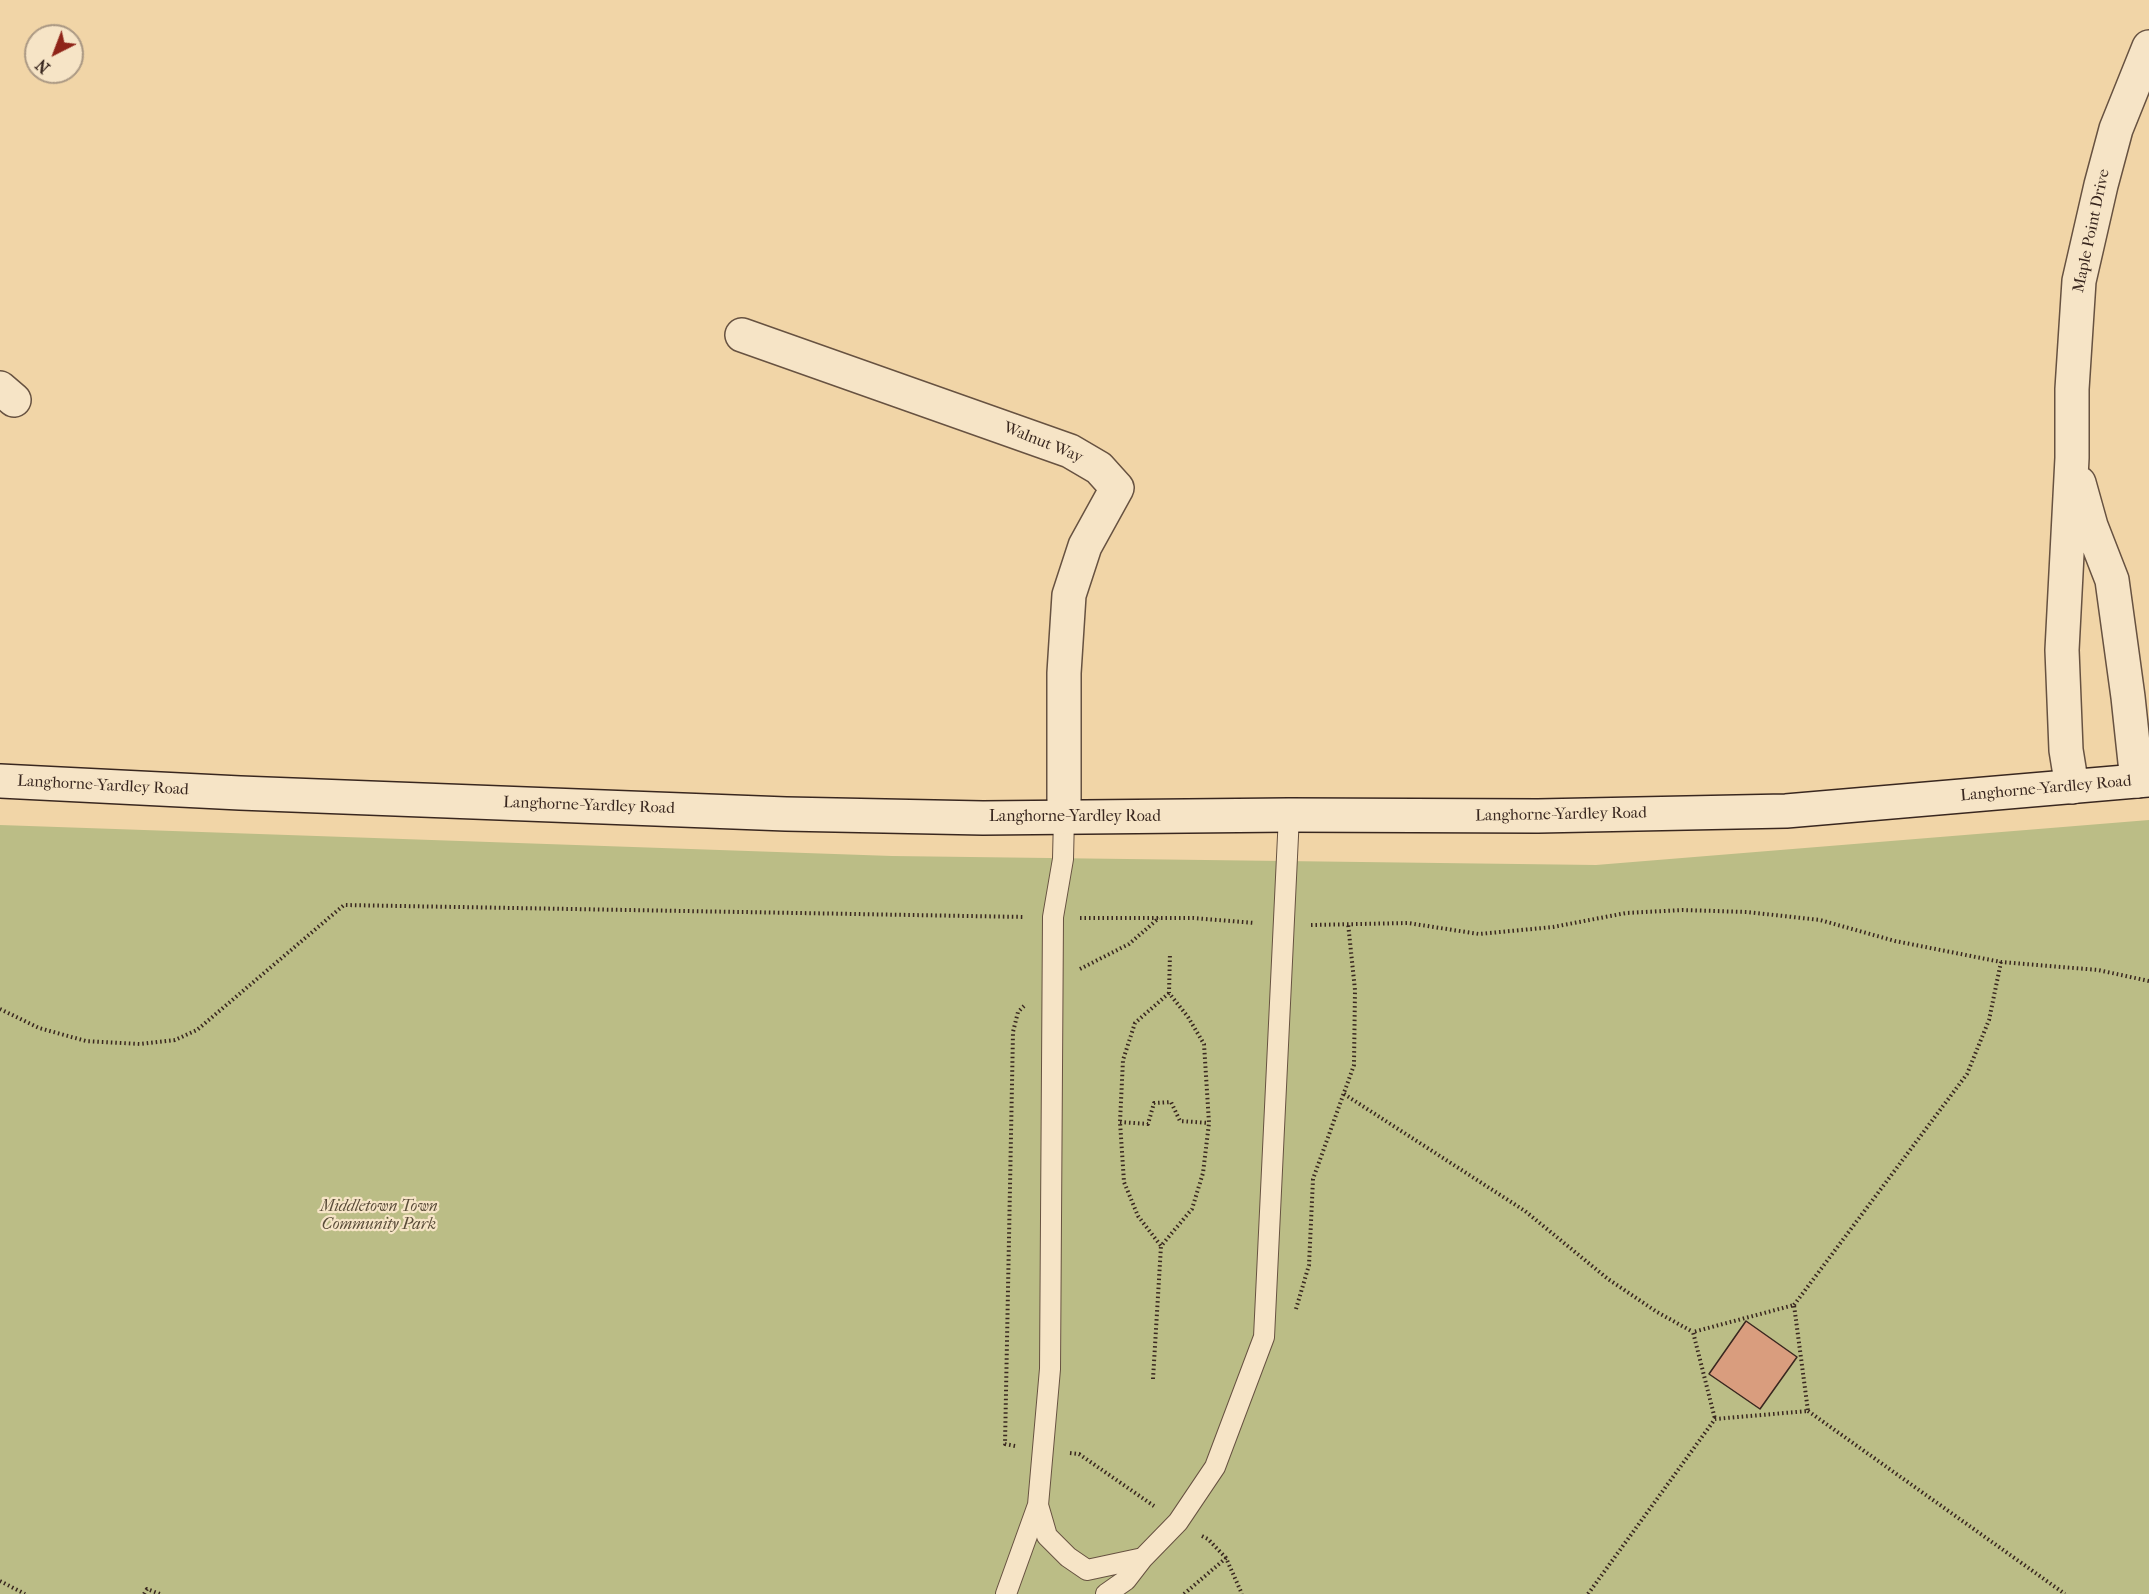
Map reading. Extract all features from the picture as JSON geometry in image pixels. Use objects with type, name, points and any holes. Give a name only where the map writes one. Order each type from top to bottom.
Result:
[{"type":"main road","name":"Maple Point Drive","points":[[2072,787],[2066,750],[2062,650],[2072,458],[2072,389],[2079,280],[2116,129],[2149,48]]},
{"type":"main road","name":"Walnut Way","points":[[742,335],[1070,451],[1100,468],[1117,488],[1085,546],[1069,595],[1064,673],[1064,818]]},
{"type":"main road","name":"Maple Point Drive","points":[[2072,458],[2091,526],[2112,580],[2128,697],[2143,781]]},
{"type":"main road","name":"Langhorne-Yardley Road","points":[[0,781],[229,793],[786,814],[1064,818],[1289,815],[1538,816],[1786,811],[2143,781]]},
{"type":"lane","points":[[1106,1594],[1126,1580],[1143,1558],[1179,1522],[1215,1467],[1264,1337],[1289,815]]},
{"type":"lane","points":[[1006,1594],[1038,1505],[1050,1369],[1053,917],[1063,859],[1064,818]]},
{"type":"lane","points":[[1038,1505],[1047,1536],[1068,1557],[1087,1570],[1143,1558]]},
{"type":"path","points":[[0,1009],[39,1028],[86,1041],[140,1044],[175,1040],[197,1030],[344,905],[1193,918],[1283,926],[1408,923],[1479,934],[1553,927],[1626,913],[1683,910],[1748,912],[1820,920],[1895,941],[2001,962],[2098,970],[2149,981]]},
{"type":"path","points":[[1153,1379],[1161,1246],[1192,1209],[1203,1173],[1209,1123],[1204,1044],[1188,1017],[1169,993],[1170,953]]},
{"type":"path","points":[[1344,1094],[1525,1210],[1608,1280],[1657,1312],[1694,1332],[1794,1305],[1967,1074],[1989,1020],[2001,962]]},
{"type":"path","points":[[1161,1246],[1138,1216],[1124,1182],[1120,1122],[1123,1060],[1136,1023],[1169,993]]},
{"type":"path","points":[[1120,1122],[1148,1124],[1154,1103],[1171,1102],[1180,1121],[1209,1123]]},
{"type":"path","points":[[1794,1305],[1808,1411]]},
{"type":"path","points":[[1694,1332],[1715,1419]]},
{"type":"path","points":[[1588,1594],[1715,1419],[1808,1411],[2065,1594]]},
{"type":"path","points":[[1184,1594],[1226,1558]]},
{"type":"path","points":[[0,1581],[24,1594]]},
{"type":"path","points":[[144,1594],[147,1589],[160,1594]]},
{"type":"green space","name":"Middletown Town Community Park","points":[[2149,820],[2149,1594],[0,1594],[0,825],[892,856],[1596,865]]},
{"type":"building","points":[[1746,1321],[1797,1357],[1760,1409],[1709,1374]]}]
